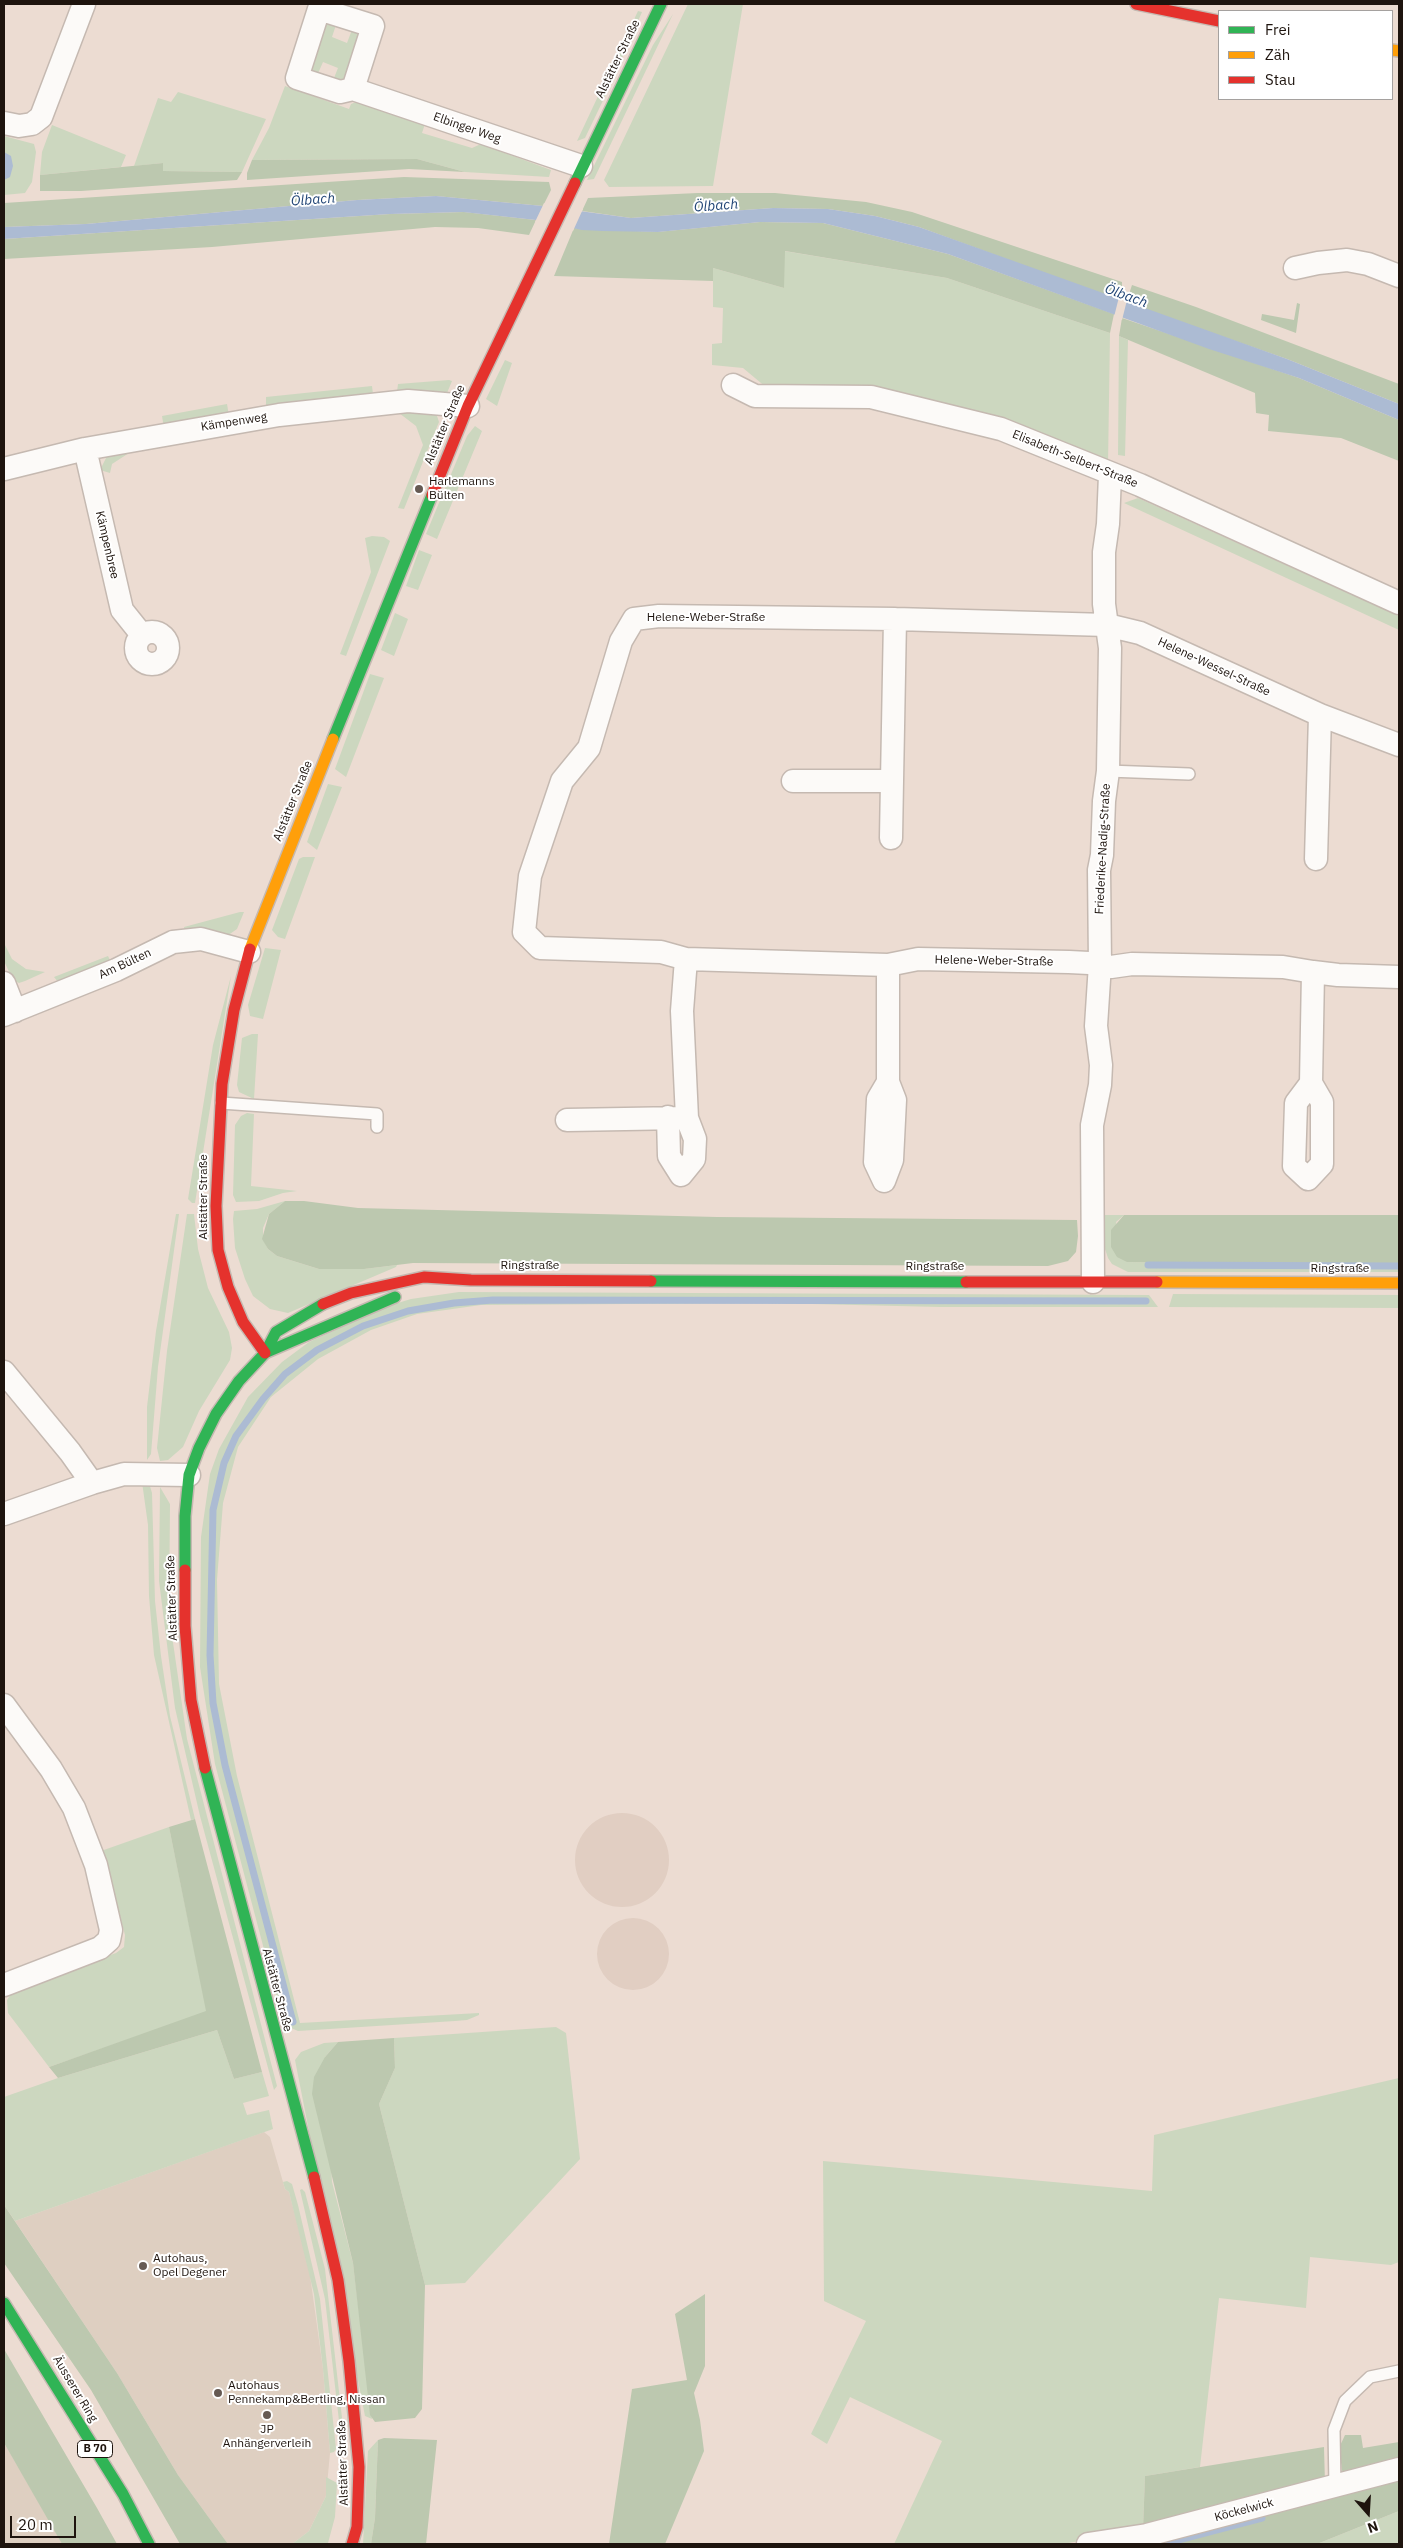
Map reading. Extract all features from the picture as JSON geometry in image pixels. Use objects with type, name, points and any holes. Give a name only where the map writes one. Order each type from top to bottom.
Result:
[{"type":"main road","name":"Alstätter Straße","points":[[352,2544],[357,2527],[359,2476],[349,2361],[338,2280],[323,2212],[202,1757],[191,1700],[184,1567],[185,1516],[189,1475],[199,1448],[216,1414],[239,1381],[265,1353],[243,1322],[228,1287],[218,1250],[216,1206],[221,1103],[234,1010],[250,952],[288,850],[468,406],[570,194],[581,166],[661,4]]},
{"type":"main road","points":[[1136,4],[1218,21]]},
{"type":"main road","name":"Ringstraße","points":[[265,1353],[276,1332],[319,1304],[351,1292],[424,1277],[471,1280],[1399,1283]]},
{"type":"main road","name":"Ringstraße","points":[[426,1289],[471,1280]]},
{"type":"main road","points":[[265,1353],[344,1317],[407,1294]]},
{"type":"main road","name":"Äusserer Ring","points":[[4,2303],[118,2486],[149,2544]]},
{"type":"street","points":[[4,123],[19,126],[32,124],[41,117],[84,4]]},
{"type":"street","name":"Elbinger Weg","points":[[353,89],[581,166]]},
{"type":"street","points":[[1294,268],[1347,260],[1368,264],[1399,276]]},
{"type":"street","name":"Elisabeth-Selbert-Straße","points":[[733,385],[755,396],[871,397],[1024,436],[1110,475],[1140,486],[1399,603]]},
{"type":"street","name":"Kämpenweg","points":[[4,469],[85,449],[279,415],[408,401],[468,406]]},
{"type":"street","name":"Kämpenbree","points":[[85,449],[122,610],[142,635]]},
{"type":"street","name":"Friederike-Nadig-Straße","points":[[1093,1282],[1094,1209],[1091,1152],[1092,1125],[1100,1085],[1101,1065],[1096,1026],[1100,964],[1099,870],[1102,855],[1104,801],[1108,771],[1110,648],[1104,604],[1104,552],[1108,524],[1110,475]]},
{"type":"street","name":"Helene-Weber-Straße","points":[[1100,964],[918,959],[888,965],[686,959],[661,952],[540,948],[524,932],[532,867],[562,781],[589,748],[620,641],[634,619],[659,616],[895,619],[1107,625]]},
{"type":"street","points":[[891,838],[895,619]]},
{"type":"street","name":"Helene-Wessel-Straße","points":[[1107,625],[1140,633],[1320,715],[1399,745]]},
{"type":"street","points":[[1316,859],[1320,715]]},
{"type":"street","points":[[793,781],[892,781]]},
{"type":"street","name":"Am Bülten","points":[[9,1013],[116,970],[173,942],[201,939],[250,952]]},
{"type":"street","points":[[567,1120],[677,1118],[686,959]]},
{"type":"street","points":[[1100,964],[1111,967],[1132,964],[1283,967],[1338,976],[1399,977]]},
{"type":"street","points":[[888,965],[888,1082]]},
{"type":"street","points":[[1308,1179],[1322,1164],[1322,1102],[1311,1083],[1313,972]]},
{"type":"street","points":[[4,983],[9,1013]]},
{"type":"street","points":[[4,1372],[70,1452],[92,1483]]},
{"type":"street","points":[[4,1514],[92,1483],[124,1474],[189,1475]]},
{"type":"street","points":[[4,1705],[51,1769],[74,1808],[96,1865],[111,1930],[110,1940],[100,1948],[4,1985]]},
{"type":"street","name":"Köckelwick","points":[[1088,2544],[1128,2541],[1399,2469]]},
{"type":"lane","points":[[1108,771],[1189,774]]},
{"type":"lane","points":[[221,1103],[377,1114],[377,1127]]},
{"type":"lane","points":[[1335,2486],[1334,2430],[1345,2401],[1370,2377],[1399,2371]]},
{"type":"shaded area","points":[[622,1813],[640,1816],[655,1827],[666,1842],[669,1860],[666,1878],[655,1893],[640,1904],[622,1907],[604,1904],[589,1893],[578,1878],[575,1860],[578,1842],[589,1827],[604,1816]]},
{"type":"shaded area","points":[[633,1918],[653,1924],[663,1934],[669,1954],[663,1974],[653,1984],[633,1990],[613,1984],[603,1974],[597,1954],[603,1934],[613,1924]]},
{"type":"shaded area","points":[[264,2132],[270,2137],[285,2189],[289,2192],[309,2268],[323,2369],[330,2453],[326,2496],[309,2531],[292,2544],[228,2544],[178,2475],[117,2373],[15,2221]]},
{"type":"shaded area","points":[[4,2443],[48,2518],[62,2544],[4,2544]]},
{"type":"green space","points":[[688,4],[743,4],[713,186],[609,187],[604,180]]},
{"type":"green space","points":[[638,11],[642,12],[610,86],[585,138],[577,141]]},
{"type":"green space","points":[[673,14],[594,179],[587,180],[653,45]]},
{"type":"green space","points":[[333,21],[337,22],[332,37],[347,43],[353,27],[362,41],[347,80],[332,83],[338,68],[323,62],[316,78],[312,76],[307,64],[321,26]]},
{"type":"green space","points":[[285,86],[349,109],[351,104],[361,100],[425,124],[422,133],[472,148],[481,144],[551,170],[549,177],[465,172],[417,159],[252,160],[269,128]]},
{"type":"green space","points":[[178,92],[266,119],[242,172],[163,171],[163,163],[134,166],[158,98],[171,102]]},
{"type":"green space","points":[[52,125],[126,155],[121,167],[40,175],[42,152]]},
{"type":"green space","points":[[4,136],[34,144],[36,152],[32,182],[25,193],[4,195]]},
{"type":"green space","points":[[417,159],[465,172],[409,169],[247,180],[247,173],[252,160]]},
{"type":"green space","points":[[163,163],[163,171],[242,172],[237,180],[81,191],[40,191],[40,175]]},
{"type":"green space","points":[[404,177],[549,182],[551,190],[543,206],[436,196],[357,200],[86,224],[4,227],[4,203]]},
{"type":"green space","points":[[698,193],[775,193],[866,202],[912,212],[1122,282],[1122,288],[1118,300],[919,227],[875,216],[828,209],[773,208],[631,218],[582,211],[588,198]]},
{"type":"green space","points":[[464,212],[536,220],[529,235],[478,228],[435,227],[212,247],[4,259],[4,239],[390,214]]},
{"type":"green space","points":[[760,222],[823,223],[948,254],[1114,314],[1110,333],[947,278],[785,251],[784,288],[713,268],[713,281],[554,276],[574,228],[657,232]]},
{"type":"green space","points":[[784,251],[947,278],[1110,333],[1108,465],[1015,426],[767,388],[743,368],[712,365],[712,344],[722,343],[723,308],[713,307],[713,268],[784,288]]},
{"type":"green space","points":[[1132,285],[1196,307],[1399,384],[1399,404],[1287,359],[1126,303]]},
{"type":"green space","points":[[1297,303],[1300,304],[1296,333],[1261,320],[1262,314],[1294,320]]},
{"type":"green space","points":[[1122,318],[1299,378],[1399,420],[1399,461],[1341,438],[1268,431],[1269,415],[1256,413],[1255,393],[1119,336]]},
{"type":"green space","points":[[1119,336],[1128,340],[1125,456],[1118,455]]},
{"type":"green space","points":[[505,360],[512,363],[497,406],[486,399]]},
{"type":"green space","points":[[452,381],[447,393],[397,392],[398,384]]},
{"type":"green space","points":[[372,386],[373,394],[272,410],[266,406],[266,397]]},
{"type":"green space","points":[[227,404],[229,416],[164,428],[162,416]]},
{"type":"green space","points":[[426,411],[437,416],[439,422],[404,509],[398,508],[423,445],[416,426],[399,413]]},
{"type":"green space","points":[[475,426],[482,431],[437,539],[426,534],[467,436]]},
{"type":"green space","points":[[129,453],[112,464],[110,473],[100,470],[107,456]]},
{"type":"green space","points":[[1138,498],[1399,616],[1399,630],[1124,503]]},
{"type":"green space","points":[[372,536],[384,537],[390,541],[346,656],[340,654],[371,572],[365,538]]},
{"type":"green space","points":[[419,550],[432,555],[418,590],[406,586]]},
{"type":"green space","points":[[395,613],[408,619],[394,656],[381,650]]},
{"type":"green space","points":[[370,674],[384,678],[346,777],[335,769]]},
{"type":"green space","points":[[328,784],[342,787],[317,850],[307,842]]},
{"type":"green space","points":[[315,857],[285,939],[278,937],[272,930],[299,859]]},
{"type":"green space","points":[[244,912],[237,929],[227,936],[185,931],[184,927]]},
{"type":"green space","points":[[4,943],[12,959],[26,969],[45,972],[19,983],[13,980],[4,961]]},
{"type":"green space","points":[[265,948],[281,950],[263,1019],[250,1016],[248,1005]]},
{"type":"green space","points":[[108,956],[110,960],[107,964],[59,983],[54,977]]},
{"type":"green space","points":[[231,976],[195,1203],[192,1203],[188,1199],[213,1045]]},
{"type":"green space","points":[[258,1034],[254,1099],[239,1092],[237,1085],[242,1038]]},
{"type":"green space","points":[[247,1113],[254,1114],[251,1186],[297,1191],[283,1193],[259,1201],[236,1202],[233,1195],[235,1125],[241,1116]]},
{"type":"green space","points":[[285,1201],[269,1214],[263,1228],[263,1239],[268,1249],[277,1256],[319,1269],[364,1269],[397,1265],[396,1267],[288,1313],[270,1309],[253,1296],[245,1279],[235,1248],[234,1211],[257,1209]]},
{"type":"green space","points":[[285,1201],[304,1201],[358,1208],[717,1217],[1077,1220],[1078,1236],[1076,1252],[1068,1261],[1048,1266],[413,1263],[364,1269],[319,1269],[277,1256],[268,1249],[262,1239],[269,1214]]},
{"type":"green space","points":[[176,1214],[179,1214],[158,1367],[151,1454],[147,1460],[147,1407],[156,1331]]},
{"type":"green space","points":[[187,1214],[194,1214],[198,1249],[208,1288],[229,1332],[232,1348],[230,1360],[199,1411],[183,1447],[168,1460],[160,1461],[157,1448],[167,1351]]},
{"type":"green space","points":[[1103,1215],[1124,1215],[1116,1222],[1127,1262],[1399,1266],[1399,1272],[1128,1272],[1112,1264],[1108,1258],[1105,1249]]},
{"type":"green space","points":[[1124,1215],[1399,1215],[1399,1266],[1127,1262],[1117,1257],[1111,1247],[1111,1230]]},
{"type":"green space","points":[[459,1292],[1149,1295],[1158,1307],[940,1307],[770,1303],[481,1305],[417,1314],[371,1330],[318,1359],[271,1397],[238,1447],[223,1503],[217,1580],[219,1684],[237,1776],[300,2023],[479,2013],[479,2015],[467,2020],[298,2031],[284,2025],[215,1764],[200,1667],[201,1537],[210,1474],[219,1449],[248,1397],[282,1362],[309,1342],[388,1306],[411,1299]]},
{"type":"green space","points":[[1173,1294],[1399,1295],[1399,1308],[1169,1307]]},
{"type":"green space","points":[[142,1482],[149,1483],[152,1493],[155,1601],[161,1656],[170,1716],[195,1819],[191,1820],[154,1655],[149,1596],[148,1525]]},
{"type":"green space","points":[[160,1487],[170,1504],[169,1615],[187,1739],[277,2086],[274,2090],[200,1816],[175,1708],[159,1581]]},
{"type":"green space","points":[[195,1819],[262,2072],[234,2079],[217,2030],[58,2078],[49,2067],[206,2011],[169,1827]]},
{"type":"green space","points":[[169,1827],[207,2012],[49,2067],[8,2013],[7,2000],[13,1991],[116,1953],[124,1947],[125,1935],[108,1869],[101,1851]]},
{"type":"green space","points":[[556,2027],[566,2033],[580,2159],[465,2283],[425,2285],[379,2104],[395,2068],[394,2038]]},
{"type":"green space","points":[[217,2030],[234,2079],[262,2072],[269,2096],[243,2103],[247,2115],[269,2110],[273,2129],[15,2221],[4,2205],[4,2097],[58,2078]]},
{"type":"green space","points":[[394,2038],[395,2068],[379,2104],[425,2285],[422,2409],[415,2418],[375,2422],[370,2415],[353,2263],[312,2094],[314,2077],[325,2057],[338,2042]]},
{"type":"green space","points":[[338,2042],[325,2057],[332,2182],[353,2263],[372,2419],[365,2416],[295,2060],[301,2052],[324,2043]]},
{"type":"green space","points":[[1399,2078],[1399,2262],[1391,2265],[1310,2257],[1306,2308],[1219,2298],[1200,2467],[1145,2476],[1143,2529],[1063,2544],[894,2544],[942,2441],[850,2397],[827,2444],[811,2434],[866,2321],[824,2301],[823,2161],[1152,2191],[1154,2135]]},
{"type":"green space","points":[[287,2181],[292,2184],[298,2205],[320,2299],[336,2449],[330,2453],[314,2294],[289,2192],[285,2189],[283,2182]]},
{"type":"green space","points":[[302,2189],[305,2192],[325,2269],[345,2444],[342,2447],[325,2299],[300,2190]]},
{"type":"green space","points":[[4,2205],[117,2373],[178,2475],[228,2544],[180,2544],[91,2390],[4,2263]]},
{"type":"green space","points":[[705,2294],[705,2366],[694,2393],[704,2451],[665,2544],[609,2544],[632,2389],[687,2380],[675,2314]]},
{"type":"green space","points":[[4,2349],[117,2544],[62,2544],[4,2443]]},
{"type":"green space","points":[[1345,2435],[1361,2435],[1363,2448],[1399,2442],[1399,2462],[1343,2477],[1339,2448]]},
{"type":"green space","points":[[384,2438],[437,2440],[426,2544],[371,2544],[375,2518],[378,2440]]},
{"type":"green space","points":[[378,2440],[375,2518],[371,2544],[363,2544],[368,2451]]},
{"type":"green space","points":[[1324,2447],[1325,2484],[1143,2529],[1145,2476]]},
{"type":"green space","points":[[1399,2476],[1399,2511],[1317,2544],[1141,2544]]},
{"type":"green space","points":[[326,2477],[337,2483],[335,2517],[328,2543],[292,2544],[309,2531],[326,2496]]},
{"type":"green space","points":[[1399,2511],[1399,2544],[1317,2544]]},
{"type":"water","points":[[4,152],[11,156],[13,166],[10,177],[4,180]]},
{"type":"water","points":[[436,196],[543,206],[631,218],[773,208],[828,209],[875,216],[919,227],[1287,359],[1399,404],[1399,420],[1299,378],[1209,349],[948,254],[823,223],[760,222],[658,232],[603,231],[582,230],[536,220],[463,212],[390,214],[4,239],[4,227],[86,224],[357,200]]},
{"type":"pier","points":[[544,203],[583,209],[573,231],[535,222]]},
{"type":"pier","points":[[1119,297],[1127,300],[1122,320],[1114,317]]},
{"type":"waterway","points":[[1148,1265],[1399,1266]]},
{"type":"waterway","points":[[293,2022],[225,1765],[213,1703],[210,1655],[213,1510],[224,1463],[236,1436],[263,1399],[285,1374],[317,1350],[363,1326],[408,1311],[454,1303],[493,1300],[1146,1301]]},
{"type":"waterway","points":[[1163,2544],[1262,2518]]},
{"type":"traffic: fast","points":[[575,183],[661,4]]},
{"type":"traffic: fast","points":[[333,739],[432,495]]},
{"type":"traffic: fast","points":[[651,1281],[966,1282]]},
{"type":"traffic: fast","points":[[267,1352],[395,1297]]},
{"type":"traffic: fast","points":[[185,1570],[185,1516],[189,1475],[199,1448],[216,1414],[239,1381],[265,1353],[276,1332],[323,1304]]},
{"type":"traffic: fast","points":[[205,1768],[314,2177]]},
{"type":"traffic: fast","points":[[4,2303],[123,2494],[149,2544]]},
{"type":"traffic: slow","points":[[1393,50],[1399,51]]},
{"type":"traffic: slow","points":[[250,949],[333,739]]},
{"type":"traffic: slow","points":[[1157,1282],[1399,1283]]},
{"type":"traffic: jam","points":[[1136,4],[1218,21]]},
{"type":"traffic: jam","points":[[432,495],[468,406],[575,183]]},
{"type":"traffic: jam","points":[[250,949],[234,1010],[222,1084],[216,1206],[218,1250],[228,1287],[243,1322],[265,1353]]},
{"type":"traffic: jam","points":[[323,1304],[351,1293],[424,1277],[471,1280],[651,1281]]},
{"type":"traffic: jam","points":[[966,1282],[1157,1282]]},
{"type":"traffic: jam","points":[[185,1570],[185,1626],[191,1700],[205,1768]]},
{"type":"traffic: jam","points":[[314,2177],[338,2280],[349,2361],[359,2467],[357,2527],[352,2544]]},
{"type":"place","name":"Harlemanns Bülten","points":[[419,489]]},
{"type":"place","name":"Autohaus, Opel Degener","points":[[143,2266]]},
{"type":"place","name":"Autohaus Pennekamp&Bertling, Nissan","points":[[218,2393]]},
{"type":"place","name":"JP Anhängerverleih","points":[[267,2415]]},
{"type":"water label","name":"Ölbach","points":[[313,200]]},
{"type":"water label","name":"Ölbach","points":[[716,206]]},
{"type":"water label","name":"Ölbach","points":[[1126,296]]}]
